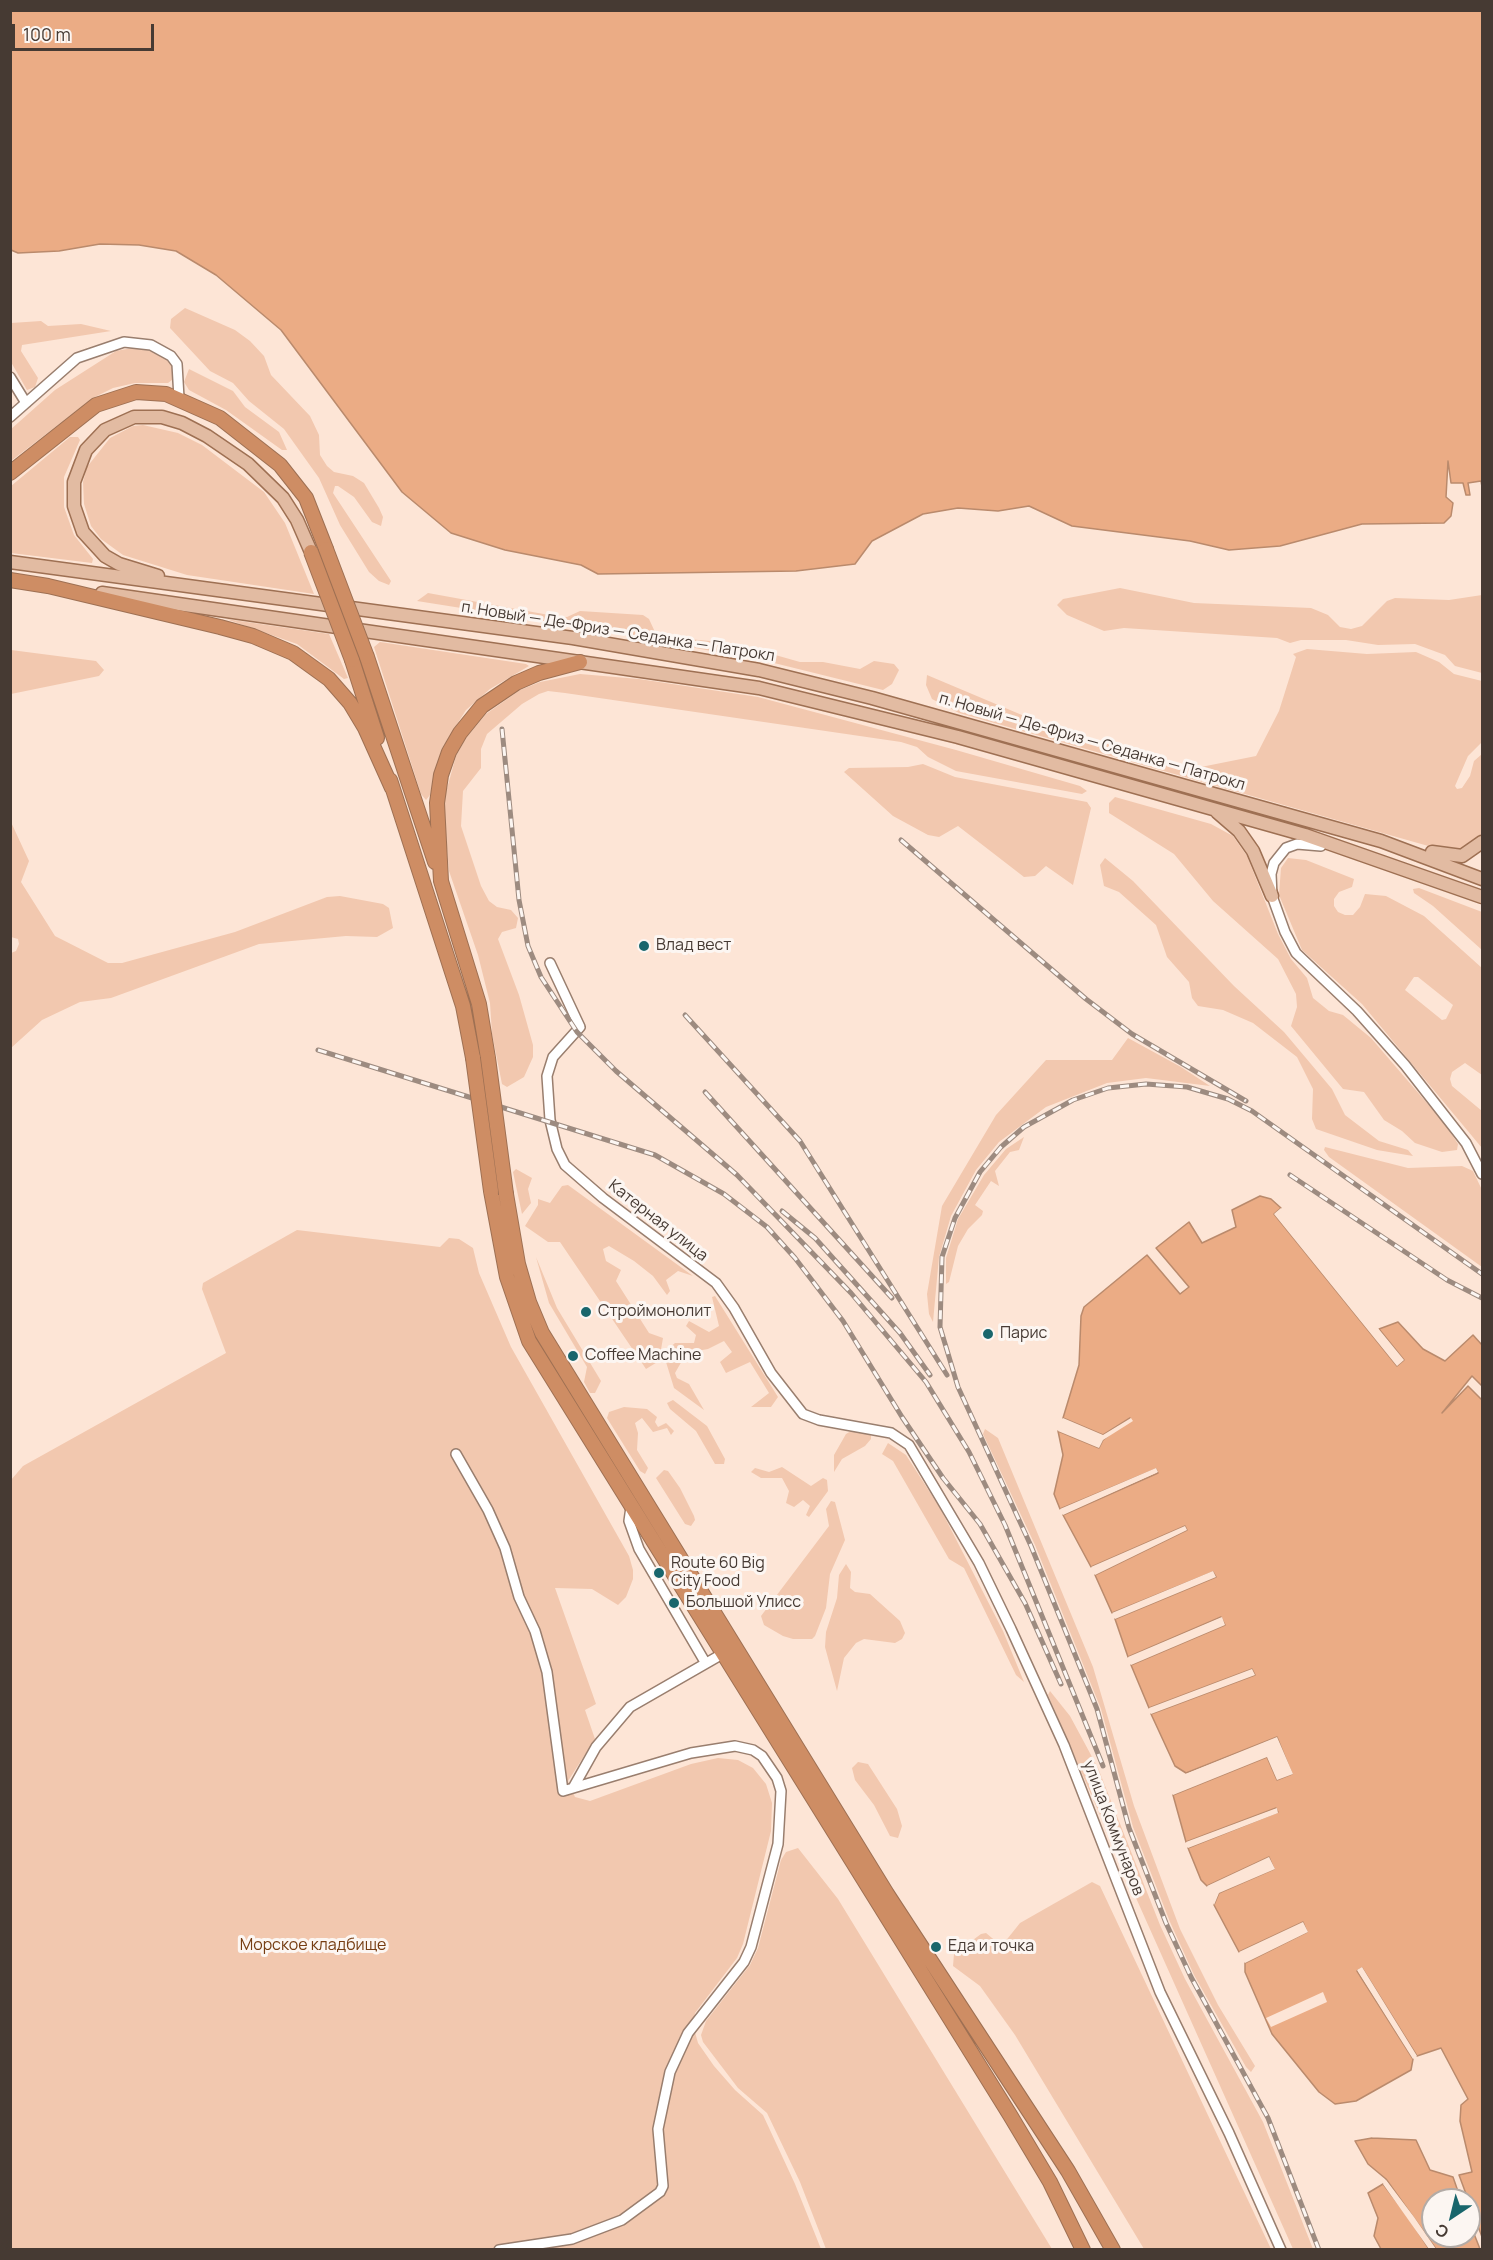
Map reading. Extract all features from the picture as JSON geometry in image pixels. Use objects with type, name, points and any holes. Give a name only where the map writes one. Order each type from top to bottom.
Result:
[{"type":"highway","points":[[10,473],[80,418],[106,401],[136,392],[179,398],[236,428],[280,465],[306,498],[367,657],[440,875],[479,1005],[518,1264],[529,1302],[542,1333],[887,1894],[1068,2171],[1113,2250]]},
{"type":"highway","points":[[311,552],[352,660],[463,1006],[473,1058],[491,1191],[507,1277],[529,1341],[1044,2172],[1083,2250]]},
{"type":"highway","name":"п. Новый — Де-Фриз — Седанка — Патрокл","points":[[10,580],[48,586]]},
{"type":"highway","points":[[48,586],[253,636],[293,653],[329,679],[350,703],[365,728],[392,788]]},
{"type":"highway","points":[[440,875],[436,803],[441,775],[449,752],[460,733],[482,706],[509,687],[539,673],[580,662]]},
{"type":"main road","points":[[182,584],[118,564],[105,556],[83,532],[77,518],[74,506],[74,482],[86,450],[105,430],[134,417],[162,417],[182,423],[207,436],[248,464],[283,498],[297,520],[311,552]]},
{"type":"main road","name":"п. Новый — Де-Фриз — Седанка — Патрокл","points":[[10,562],[573,638],[759,670],[873,698],[1401,848],[1482,879]]},
{"type":"main road","name":"п. Новый — Де-Фриз — Седанка — Патрокл","points":[[48,586],[770,691],[958,737],[1214,809],[1393,864],[1482,897]]},
{"type":"main road","points":[[1214,809],[1239,831],[1253,851],[1272,896]]},
{"type":"main road","points":[[1401,848],[1413,847],[1458,857],[1470,853],[1482,842]]},
{"type":"street","points":[[10,417],[77,358],[115,344],[134,342],[151,345],[171,356],[177,364],[179,398]]},
{"type":"street","points":[[10,377],[26,403]]},
{"type":"street","points":[[1393,864],[1380,865],[1312,844],[1297,844],[1286,848],[1274,863],[1271,874],[1272,896],[1296,953],[1376,1030],[1449,1119],[1466,1143],[1482,1174]]},
{"type":"street","name":"Катерная улица","points":[[550,963],[580,1027],[553,1057],[547,1076],[550,1120],[557,1149],[565,1165],[603,1198],[716,1283],[734,1308],[776,1380],[803,1414],[819,1420],[891,1432]]},
{"type":"street","name":"улица Коммунаров","points":[[891,1432],[909,1445],[979,1563],[1011,1629],[1064,1745],[1160,1992],[1229,2133],[1281,2250]]},
{"type":"street","points":[[456,1454],[488,1510],[505,1548],[519,1597],[535,1632],[547,1672],[563,1791],[602,1782],[692,1753],[735,1746],[744,1747],[762,1756],[777,1778],[781,1802],[777,1844],[751,1947],[744,1962],[688,2032],[670,2072],[658,2129],[663,2186],[660,2192],[622,2220],[572,2239],[499,2250]]},
{"type":"street","points":[[631,1507],[629,1521],[639,1549],[705,1662]]},
{"type":"street","points":[[573,1788],[596,1747],[630,1707],[723,1653]]},
{"type":"green space","points":[[185,308],[235,330],[250,341],[264,356],[271,375],[310,416],[319,435],[320,455],[327,466],[334,472],[353,476],[364,483],[383,517],[381,526],[372,522],[354,497],[338,486],[335,486],[333,493],[391,581],[389,585],[379,581],[369,572],[340,525],[319,478],[284,429],[249,401],[233,383],[210,371],[170,328],[171,319]]},
{"type":"green space","points":[[41,321],[48,326],[81,324],[111,331],[22,345],[21,351],[38,378],[35,387],[27,390],[11,362],[11,323]]},
{"type":"green space","points":[[132,348],[149,350],[166,359],[172,365],[172,380],[168,383],[135,383],[113,388],[93,398],[11,461],[10,430],[55,390],[116,351]]},
{"type":"green space","points":[[189,369],[233,391],[245,407],[279,432],[287,450],[282,450],[226,410],[189,390],[184,382]]},
{"type":"green space","points":[[143,425],[178,433],[202,445],[264,492],[285,523],[314,594],[187,575],[123,555],[101,539],[91,526],[84,504],[83,482],[87,467],[110,438],[133,426]]},
{"type":"green space","points":[[70,437],[78,437],[80,440],[64,477],[64,507],[74,535],[93,559],[92,563],[11,553],[11,486]]},
{"type":"green space","points":[[1120,588],[1194,603],[1311,608],[1328,615],[1340,627],[1351,629],[1362,626],[1387,601],[1395,598],[1449,600],[1482,595],[1482,673],[1455,666],[1445,655],[1415,644],[1378,645],[1346,640],[1301,640],[1290,643],[1277,638],[1124,628],[1104,631],[1067,615],[1057,605],[1063,599]]},
{"type":"green space","points":[[428,593],[560,617],[567,617],[580,611],[643,615],[649,619],[655,632],[665,637],[733,643],[800,662],[823,662],[860,669],[874,661],[894,664],[899,670],[892,684],[883,690],[762,660],[638,636],[417,601]]},
{"type":"green space","points":[[226,619],[329,634],[348,678],[344,679],[297,644]]},
{"type":"green space","points":[[380,642],[529,666],[490,689],[466,710],[442,748],[430,795],[426,800],[421,794],[374,647]]},
{"type":"green space","points":[[1307,649],[1367,654],[1416,652],[1439,662],[1454,674],[1482,681],[1482,742],[1468,756],[1455,786],[1457,789],[1462,788],[1470,776],[1474,761],[1482,754],[1482,833],[1474,844],[1460,851],[1446,851],[959,713],[932,699],[926,685],[927,675],[1048,726],[1191,769],[1256,756],[1279,711],[1296,657],[1293,654]]},
{"type":"green space","points":[[11,650],[96,661],[104,670],[99,676],[11,694]]},
{"type":"green space","points":[[580,674],[639,679],[758,697],[956,750],[1080,786],[1087,791],[1082,794],[956,771],[928,757],[917,747],[901,742],[565,693],[548,691],[539,694],[522,704],[487,734],[481,749],[481,768],[463,791],[461,826],[481,886],[489,901],[497,907],[511,910],[518,918],[516,928],[502,932],[498,939],[519,995],[533,1045],[533,1057],[524,1077],[507,1087],[502,1084],[492,1034],[490,1003],[478,955],[449,871],[443,803],[456,756],[466,738],[486,714],[520,690],[540,682]]},
{"type":"green space","points":[[923,764],[955,777],[1087,802],[1091,808],[1073,885],[1046,866],[1035,876],[1024,877],[958,826],[939,837],[928,835],[893,816],[844,772],[849,768],[908,767]]},
{"type":"green space","points":[[1115,797],[1211,824],[1233,836],[1247,856],[1278,934],[1291,959],[1307,978],[1313,998],[1329,1011],[1343,1015],[1371,1038],[1445,1124],[1458,1144],[1457,1150],[1442,1152],[1415,1143],[1402,1131],[1384,1120],[1364,1092],[1343,1089],[1291,1026],[1297,1007],[1296,994],[1278,959],[1213,901],[1174,854],[1109,813],[1109,803]]},
{"type":"green space","points":[[10,820],[29,861],[21,882],[55,936],[108,963],[122,963],[235,932],[327,897],[340,896],[383,904],[389,908],[393,928],[377,937],[346,936],[259,944],[111,998],[80,1002],[42,1020],[11,1048],[11,953],[16,951],[19,944],[18,939],[11,937]]},
{"type":"green space","points":[[1105,858],[1133,881],[1234,986],[1284,1032],[1332,1089],[1345,1115],[1379,1141],[1408,1150],[1413,1156],[1377,1150],[1316,1129],[1312,1119],[1313,1089],[1297,1057],[1253,1023],[1223,1010],[1198,1006],[1192,998],[1189,982],[1167,957],[1156,925],[1119,892],[1104,886],[1100,865]]},
{"type":"green space","points":[[1288,858],[1306,860],[1354,879],[1352,887],[1339,892],[1334,899],[1334,906],[1338,912],[1353,915],[1360,907],[1365,894],[1386,896],[1424,916],[1482,968],[1482,1075],[1465,1063],[1452,1072],[1450,1079],[1452,1086],[1482,1111],[1482,1148],[1362,1004],[1302,950],[1279,895],[1281,868]],"holes":[[[1414,977],[1418,977],[1453,1005],[1446,1019],[1442,1020],[1405,990]]]},
{"type":"green space","points":[[1419,888],[1482,912],[1482,950],[1433,906],[1414,893],[1413,889]]},
{"type":"green space","points":[[1128,1038],[1210,1086],[1146,1078],[1107,1083],[1046,1107],[999,1142],[976,1170],[951,1216],[939,1257],[933,1322],[929,1314],[927,1294],[942,1206],[996,1115],[1046,1060],[1112,1060]]},
{"type":"green space","points":[[1024,1137],[1019,1150],[1010,1152],[995,1171],[999,1186],[991,1181],[975,1205],[983,1211],[982,1215],[968,1229],[958,1246],[949,1282],[946,1284],[946,1258],[958,1219],[984,1175],[1006,1149]]},
{"type":"green space","points":[[1325,1147],[1408,1168],[1462,1166],[1473,1171],[1482,1190],[1482,1267],[1329,1157],[1324,1150]]},
{"type":"green space","points":[[516,1169],[532,1178],[528,1189],[531,1203],[522,1214],[513,1172]]},
{"type":"green space","points":[[568,1185],[693,1276],[678,1271],[666,1280],[670,1291],[667,1295],[653,1276],[634,1261],[609,1246],[603,1249],[606,1261],[621,1270],[616,1281],[649,1333],[663,1338],[659,1361],[646,1369],[560,1242],[548,1242],[525,1226],[538,1205],[538,1199],[550,1203],[562,1186]]},
{"type":"green space","name":"Морское кладбище","points":[[297,1230],[440,1247],[449,1238],[459,1239],[473,1248],[479,1273],[511,1347],[629,1556],[633,1579],[626,1597],[618,1605],[592,1589],[555,1588],[596,1704],[585,1710],[595,1739],[568,1781],[575,1797],[590,1801],[691,1764],[718,1758],[738,1760],[753,1768],[766,1784],[772,1803],[771,1831],[743,1944],[737,1958],[695,2013],[693,2025],[698,2043],[714,2066],[735,2090],[763,2115],[795,2184],[821,2249],[11,2250],[11,1480],[23,1466],[226,1353],[202,1289],[203,1283]]},
{"type":"green space","points":[[536,1257],[557,1308],[601,1381],[595,1393],[590,1393],[584,1382],[587,1367],[549,1303]]},
{"type":"green space","points":[[715,1296],[778,1397],[771,1407],[751,1407],[769,1393],[750,1362],[726,1373],[720,1362],[732,1352],[724,1341],[683,1359],[675,1373],[677,1378],[689,1384],[704,1410],[674,1388],[666,1362],[668,1349],[675,1343],[694,1343],[696,1335],[686,1326],[689,1321],[709,1332],[719,1326],[712,1297]]},
{"type":"green space","points":[[673,1400],[707,1426],[725,1459],[724,1464],[715,1464],[696,1431],[670,1409],[667,1403]]},
{"type":"green space","points":[[624,1407],[647,1409],[657,1417],[655,1422],[658,1427],[666,1423],[674,1431],[671,1435],[667,1428],[653,1432],[642,1418],[635,1423],[638,1433],[637,1450],[648,1468],[645,1474],[640,1471],[607,1418],[609,1412]]},
{"type":"green space","points":[[985,1429],[998,1438],[1093,1667],[1134,1806],[1180,1929],[1218,2005],[1255,2066],[1251,2072],[1194,1975],[1170,1922],[1133,1827],[1101,1709],[1035,1545],[983,1434]]},
{"type":"green space","points":[[851,1431],[871,1434],[871,1439],[865,1446],[842,1459],[834,1472],[834,1455],[846,1434]]},
{"type":"green space","points":[[888,1443],[906,1455],[940,1508],[1003,1631],[1024,1682],[1016,1675],[964,1568],[949,1559],[893,1461],[882,1454]]},
{"type":"green space","points":[[782,1467],[811,1486],[823,1478],[827,1480],[828,1491],[809,1517],[806,1515],[810,1506],[803,1500],[794,1507],[786,1503],[789,1491],[782,1478],[761,1478],[751,1472],[755,1468],[769,1472]]},
{"type":"green space","points":[[664,1470],[668,1471],[680,1488],[694,1516],[695,1520],[691,1526],[685,1524],[656,1478]]},
{"type":"green space","points":[[831,1501],[835,1502],[845,1540],[830,1574],[826,1608],[812,1639],[793,1639],[783,1636],[764,1625],[761,1616],[829,1526],[826,1509]]},
{"type":"green space","points":[[846,1564],[851,1572],[850,1588],[855,1592],[870,1594],[900,1621],[905,1633],[902,1639],[895,1643],[864,1639],[856,1643],[844,1658],[837,1691],[825,1647],[826,1632],[837,1598],[839,1575]]},
{"type":"green space","points":[[1050,1691],[1070,1716],[1098,1768],[1160,1925],[1185,1979],[1263,2122],[1313,2249],[1293,2249],[1132,1889],[1048,1695]]},
{"type":"green space","points":[[858,1762],[868,1764],[897,1809],[902,1826],[898,1838],[890,1836],[874,1805],[855,1780],[852,1768]]},
{"type":"green space","points":[[798,1848],[838,1899],[1052,2249],[826,2249],[800,2182],[767,2113],[738,2088],[703,2042],[701,2035],[706,2021],[750,1965],[758,1948],[781,1860],[786,1852]]},
{"type":"green space","points":[[1092,1882],[1100,1886],[1271,2249],[1144,2249],[1015,2035],[980,1986],[953,1966],[954,1954],[981,1934],[986,1933],[998,1943],[1004,1943],[1020,1923]]},
{"type":"shaded area","points":[[11,11],[1482,11],[1482,487],[1481,481],[1468,483],[1470,495],[1466,495],[1463,483],[1451,483],[1448,461],[1446,497],[1453,503],[1451,516],[1444,523],[1362,524],[1280,546],[1229,550],[1190,541],[1072,526],[1029,506],[998,511],[958,508],[923,514],[872,541],[855,564],[796,571],[598,574],[581,565],[505,550],[451,533],[402,492],[281,330],[216,275],[176,251],[139,245],[100,244],[59,251],[18,253],[11,250]]},
{"type":"shaded area","points":[[1260,1196],[1271,1199],[1281,1208],[1274,1214],[1397,1366],[1404,1360],[1379,1329],[1398,1322],[1423,1349],[1445,1361],[1473,1335],[1482,1345],[1482,1386],[1472,1376],[1442,1413],[1468,1386],[1482,1400],[1482,2237],[1481,2188],[1464,2188],[1459,2175],[1472,2172],[1460,2121],[1461,2105],[1468,2099],[1441,2048],[1417,2056],[1362,1968],[1357,1971],[1413,2059],[1411,2070],[1356,2101],[1335,2104],[1319,2092],[1272,2034],[1245,1972],[1245,1963],[1307,1932],[1303,1922],[1239,1952],[1214,1905],[1219,1893],[1274,1869],[1269,1857],[1207,1886],[1201,1880],[1188,1848],[1278,1812],[1276,1808],[1186,1842],[1173,1795],[1267,1757],[1277,1780],[1292,1774],[1277,1737],[1186,1773],[1175,1766],[1151,1714],[1255,1675],[1252,1669],[1149,1708],[1131,1665],[1225,1625],[1221,1617],[1128,1657],[1115,1619],[1216,1577],[1213,1572],[1112,1613],[1095,1575],[1187,1530],[1185,1526],[1091,1567],[1063,1515],[1158,1473],[1156,1469],[1060,1509],[1054,1494],[1063,1455],[1058,1431],[1099,1448],[1103,1440],[1130,1418],[1103,1435],[1063,1418],[1079,1365],[1081,1316],[1084,1307],[1147,1255],[1180,1294],[1189,1287],[1156,1248],[1189,1222],[1202,1243],[1236,1227],[1232,1210]]},
{"type":"shaded area","points":[[1372,2138],[1416,2140],[1430,2170],[1453,2177],[1457,2188],[1421,2188],[1421,2228],[1386,2179],[1368,2164],[1355,2141]]},
{"type":"shaded area","points":[[1383,2184],[1421,2237],[1421,2248],[1429,2249],[1381,2249],[1374,2236],[1378,2218],[1368,2193]]},
{"type":"shaded area","points":[[1435,2248],[1480,2249],[1436,2249]]},
{"type":"pier","points":[[1281,1208],[1283,1210],[1278,1214],[1397,1362],[1400,1360],[1377,1331],[1377,1327],[1404,1360],[1397,1366],[1274,1214]]},
{"type":"pier","points":[[1063,1418],[1103,1435],[1131,1418],[1133,1421],[1103,1440],[1099,1448],[1058,1431],[1059,1428],[1098,1444],[1101,1438],[1062,1421]]},
{"type":"pier","points":[[1156,1468],[1158,1472],[1063,1515],[1062,1512],[1092,1499],[1061,1512],[1060,1509]]},
{"type":"pier","points":[[1185,1526],[1187,1530],[1095,1575],[1094,1572],[1155,1542],[1093,1570],[1091,1567]]},
{"type":"pier","points":[[1213,1571],[1216,1577],[1115,1619],[1114,1616],[1212,1575],[1114,1615],[1112,1613]]},
{"type":"pier","points":[[1222,1617],[1225,1625],[1131,1665],[1130,1662],[1221,1623],[1220,1621],[1129,1660],[1128,1657]]},
{"type":"pier","points":[[1252,1669],[1255,1675],[1151,1714],[1149,1708]]},
{"type":"pier","points":[[1277,1737],[1293,1774],[1277,1780],[1267,1757],[1173,1795],[1172,1792],[1267,1754],[1278,1776],[1289,1772],[1276,1740],[1187,1776],[1183,1775]]},
{"type":"pier","points":[[1277,1808],[1278,1813],[1188,1848],[1186,1842]]},
{"type":"pier","points":[[1269,1857],[1275,1869],[1219,1893],[1214,1905],[1213,1900],[1217,1891],[1271,1868],[1268,1861],[1208,1888],[1207,1886]]},
{"type":"pier","points":[[1303,1922],[1308,1932],[1245,1963],[1243,1960],[1304,1931],[1301,1926],[1241,1955],[1239,1952]]},
{"type":"pier","points":[[1362,1967],[1417,2056],[1413,2059],[1357,1970]]},
{"type":"pier","points":[[1323,1992],[1327,2002],[1271,2027],[1266,2018]]},
{"type":"pier","points":[[1386,2180],[1414,2217],[1421,2227],[1421,2238],[1383,2184]]},
{"type":"railway","points":[[502,729],[519,900],[528,946],[541,977],[577,1032],[616,1071],[737,1175],[851,1293],[926,1382],[969,1452],[1005,1525],[1103,1766]]},
{"type":"railway","points":[[901,840],[1086,999],[1132,1034],[1246,1101]]},
{"type":"railway","points":[[685,1015],[800,1141],[947,1375]]},
{"type":"railway","points":[[318,1050],[655,1155],[724,1194],[767,1227],[795,1258],[843,1321],[902,1417],[943,1478],[980,1524],[1025,1603],[1061,1684]]},
{"type":"railway","points":[[1319,2250],[1268,2118],[1191,1977],[1166,1923],[1129,1828],[1097,1709],[1031,1546],[958,1387],[940,1327],[942,1257],[955,1218],[980,1172],[1001,1147],[1024,1127],[1073,1100],[1108,1088],[1146,1084],[1187,1087],[1228,1099],[1252,1111],[1482,1274]]},
{"type":"railway","points":[[705,1092],[892,1298]]},
{"type":"railway","points":[[1290,1175],[1447,1280],[1482,1298]]},
{"type":"railway","points":[[782,1211],[815,1238],[900,1333],[930,1375]]},
{"type":"place","name":"Влад вест","points":[[644,946]]},
{"type":"place","name":"Строймонолит","points":[[586,1312]]},
{"type":"place","name":"Парис","points":[[988,1334]]},
{"type":"place","name":"Coffee Machine","points":[[573,1356]]},
{"type":"place","name":"Route 60 Big City Food","points":[[659,1573]]},
{"type":"place","name":"Большой Улисс","points":[[674,1603]]},
{"type":"place","name":"Еда и точка","points":[[936,1947]]}]
